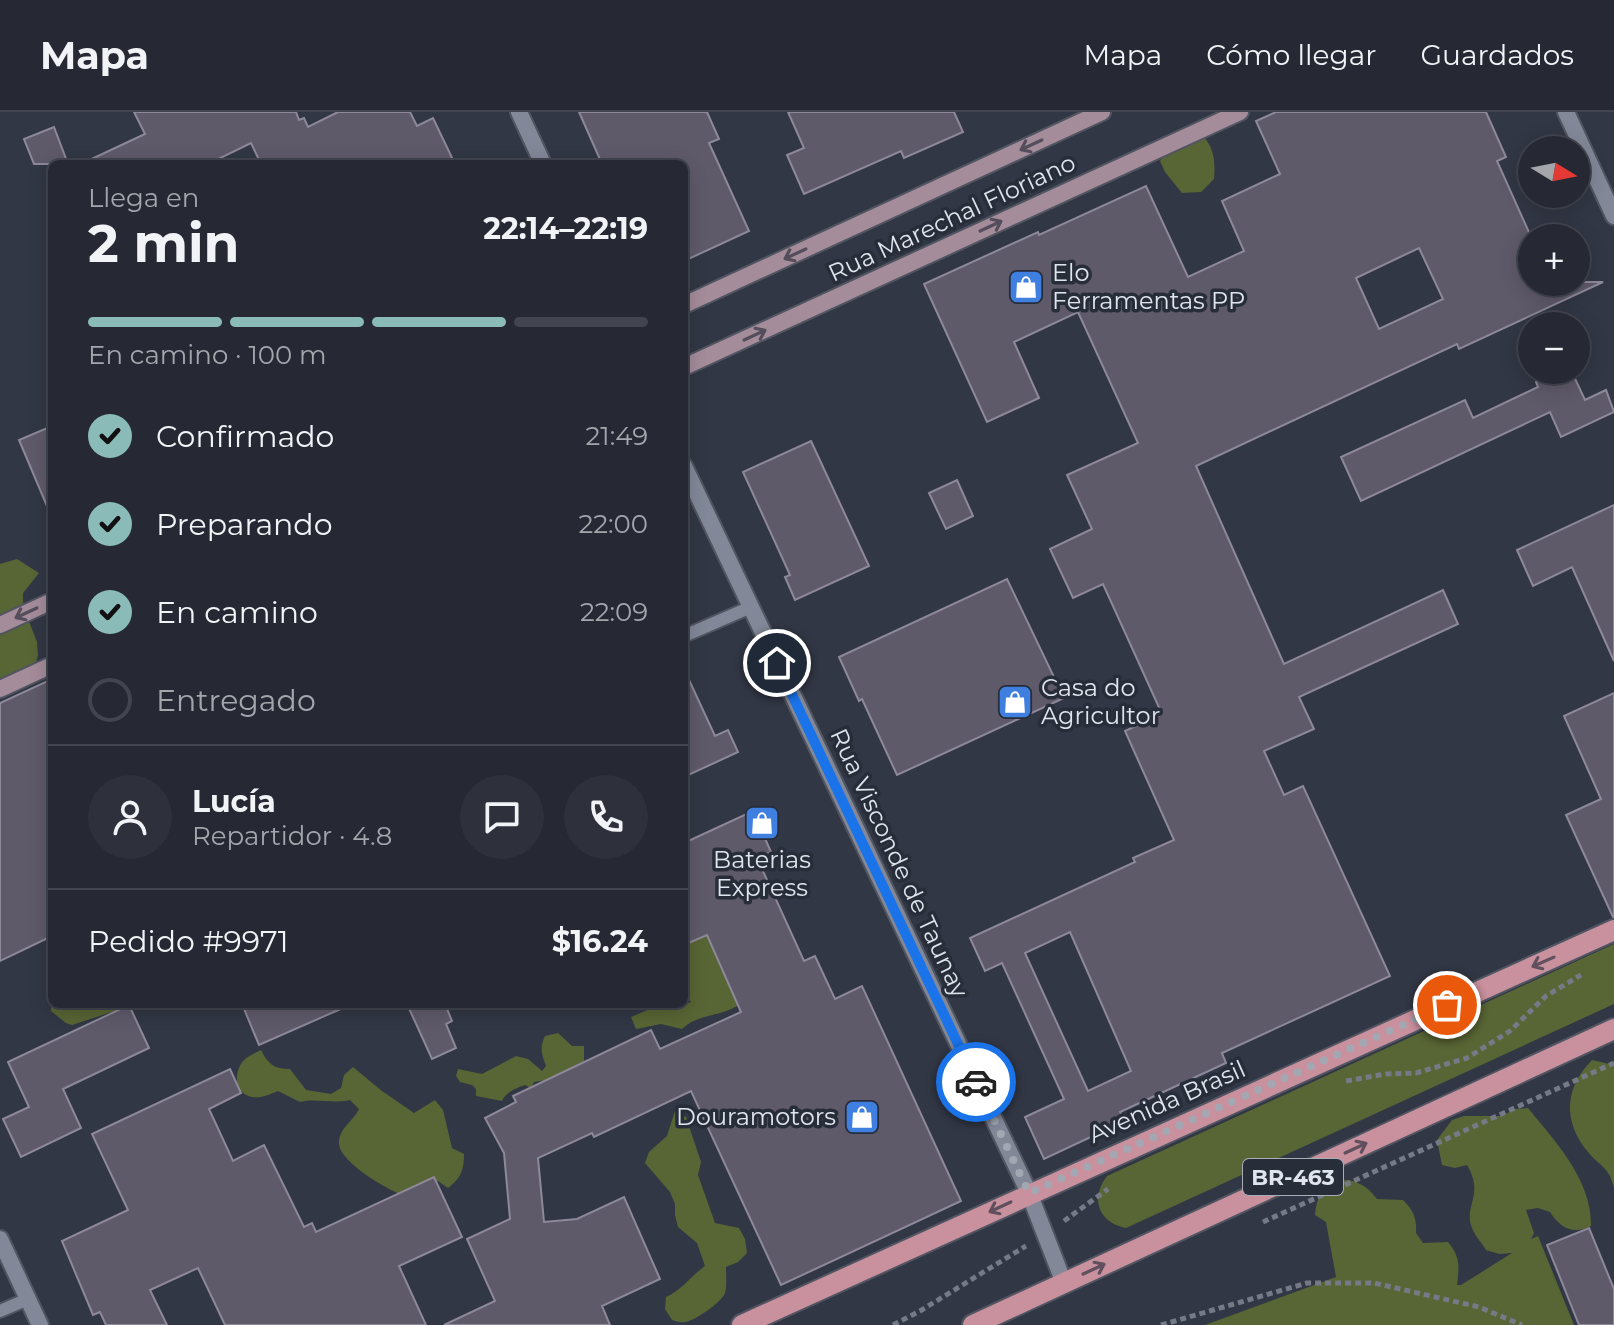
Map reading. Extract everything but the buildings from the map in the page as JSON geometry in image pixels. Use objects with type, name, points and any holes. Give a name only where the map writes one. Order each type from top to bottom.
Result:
[{"type":"main road","name":"Rua Marechal Floriano","points":[[688,303],[1102,112]]},
{"type":"main road","name":"Rua Marechal Floriano","points":[[688,365],[1240,112]]},
{"type":"main road","points":[[0,625],[48,603]]},
{"type":"main road","points":[[0,689],[48,667]]},
{"type":"main road","name":"Avenida Brasil","points":[[742,1325],[1614,930]]},
{"type":"main road","name":"BR-463","points":[[973,1325],[1614,1029]]},
{"type":"street","points":[[519,112],[541,160]]},
{"type":"street","points":[[1566,112],[1614,216]]},
{"type":"street","name":"Rua Visconde de Taunay","points":[[688,474],[1029,1193],[1064,1283]]},
{"type":"street","points":[[0,1239],[40,1325]]},
{"type":"lane","points":[[688,634],[751,607]]},
{"type":"lane","points":[[0,1311],[28,1299]]},
{"type":"path","points":[[1336,1085],[1358,1078],[1416,1073],[1467,1058],[1510,1031],[1546,996],[1587,971]]},
{"type":"path","points":[[1253,1227],[1614,1063]]},
{"type":"path","points":[[893,1325],[1045,1235],[1119,1181]]},
{"type":"path","points":[[1161,1325],[1307,1283],[1374,1283],[1479,1307],[1522,1325]]},
{"type":"green space","points":[[1192,126],[1211,149],[1214,179],[1201,192],[1182,193],[1160,161],[1180,130]]},
{"type":"green space","points":[[17,559],[39,573],[23,593],[23,606],[37,642],[38,655],[35,667],[0,683],[0,564]]},
{"type":"green space","points":[[699,933],[711,936],[721,970],[733,973],[741,995],[737,1006],[694,1021],[682,1029],[661,1024],[636,1029],[631,1017],[654,1008],[688,1008],[688,1003],[691,1002],[688,998],[688,941]]},
{"type":"green space","points":[[1614,944],[1614,1004],[1126,1228],[1103,1215],[1098,1201],[1107,1176]]},
{"type":"green space","points":[[51,1008],[124,1008],[72,1025],[51,1011]]},
{"type":"green space","points":[[558,1033],[572,1046],[584,1046],[584,1064],[547,1080],[534,1082],[531,1088],[525,1085],[515,1089],[502,1101],[476,1096],[472,1085],[460,1082],[456,1076],[458,1069],[482,1074],[516,1056],[528,1059],[542,1071],[546,1066],[542,1055],[545,1036]]},
{"type":"green space","points":[[261,1050],[272,1065],[290,1069],[306,1090],[331,1094],[341,1088],[344,1075],[353,1067],[414,1113],[435,1100],[443,1110],[452,1148],[464,1154],[459,1177],[448,1188],[438,1181],[403,1195],[374,1180],[353,1165],[340,1149],[342,1132],[359,1109],[350,1100],[300,1102],[278,1091],[255,1097],[242,1092],[237,1082],[240,1065]]},
{"type":"green space","points":[[1592,1060],[1614,1065],[1614,1187],[1606,1170],[1580,1140],[1571,1116],[1570,1104],[1576,1081]]},
{"type":"green space","points":[[1528,1108],[1570,1162],[1579,1177],[1590,1209],[1591,1226],[1578,1230],[1563,1226],[1550,1212],[1538,1208],[1526,1210],[1534,1233],[1531,1239],[1538,1236],[1574,1325],[1205,1325],[1336,1277],[1326,1222],[1315,1215],[1323,1191],[1339,1181],[1358,1183],[1377,1199],[1403,1200],[1414,1215],[1416,1233],[1423,1243],[1448,1242],[1452,1248],[1458,1262],[1457,1285],[1512,1253],[1499,1254],[1486,1250],[1477,1237],[1470,1220],[1474,1192],[1472,1176],[1467,1165],[1455,1168],[1442,1165],[1437,1140],[1452,1120],[1464,1116],[1502,1116],[1515,1109]]},
{"type":"green space","points":[[675,1111],[686,1117],[701,1162],[698,1175],[715,1223],[739,1228],[747,1253],[738,1262],[726,1267],[723,1297],[700,1315],[683,1322],[672,1320],[665,1309],[666,1297],[705,1266],[697,1243],[678,1227],[670,1192],[645,1163],[649,1152],[667,1136]]},
{"type":"way so far","points":[[976,1082],[1029,1193],[1447,1005]]},
{"type":"place","name":"Elo Ferramentas PP","points":[[1026,287]]},
{"type":"place","name":"Casa do Agricultor","points":[[1015,702]]},
{"type":"place","name":"Baterias Express","points":[[762,823]]},
{"type":"place","name":"Douramotors","points":[[862,1117]]},
{"type":"route","points":[[777,663],[976,1082]]}]
